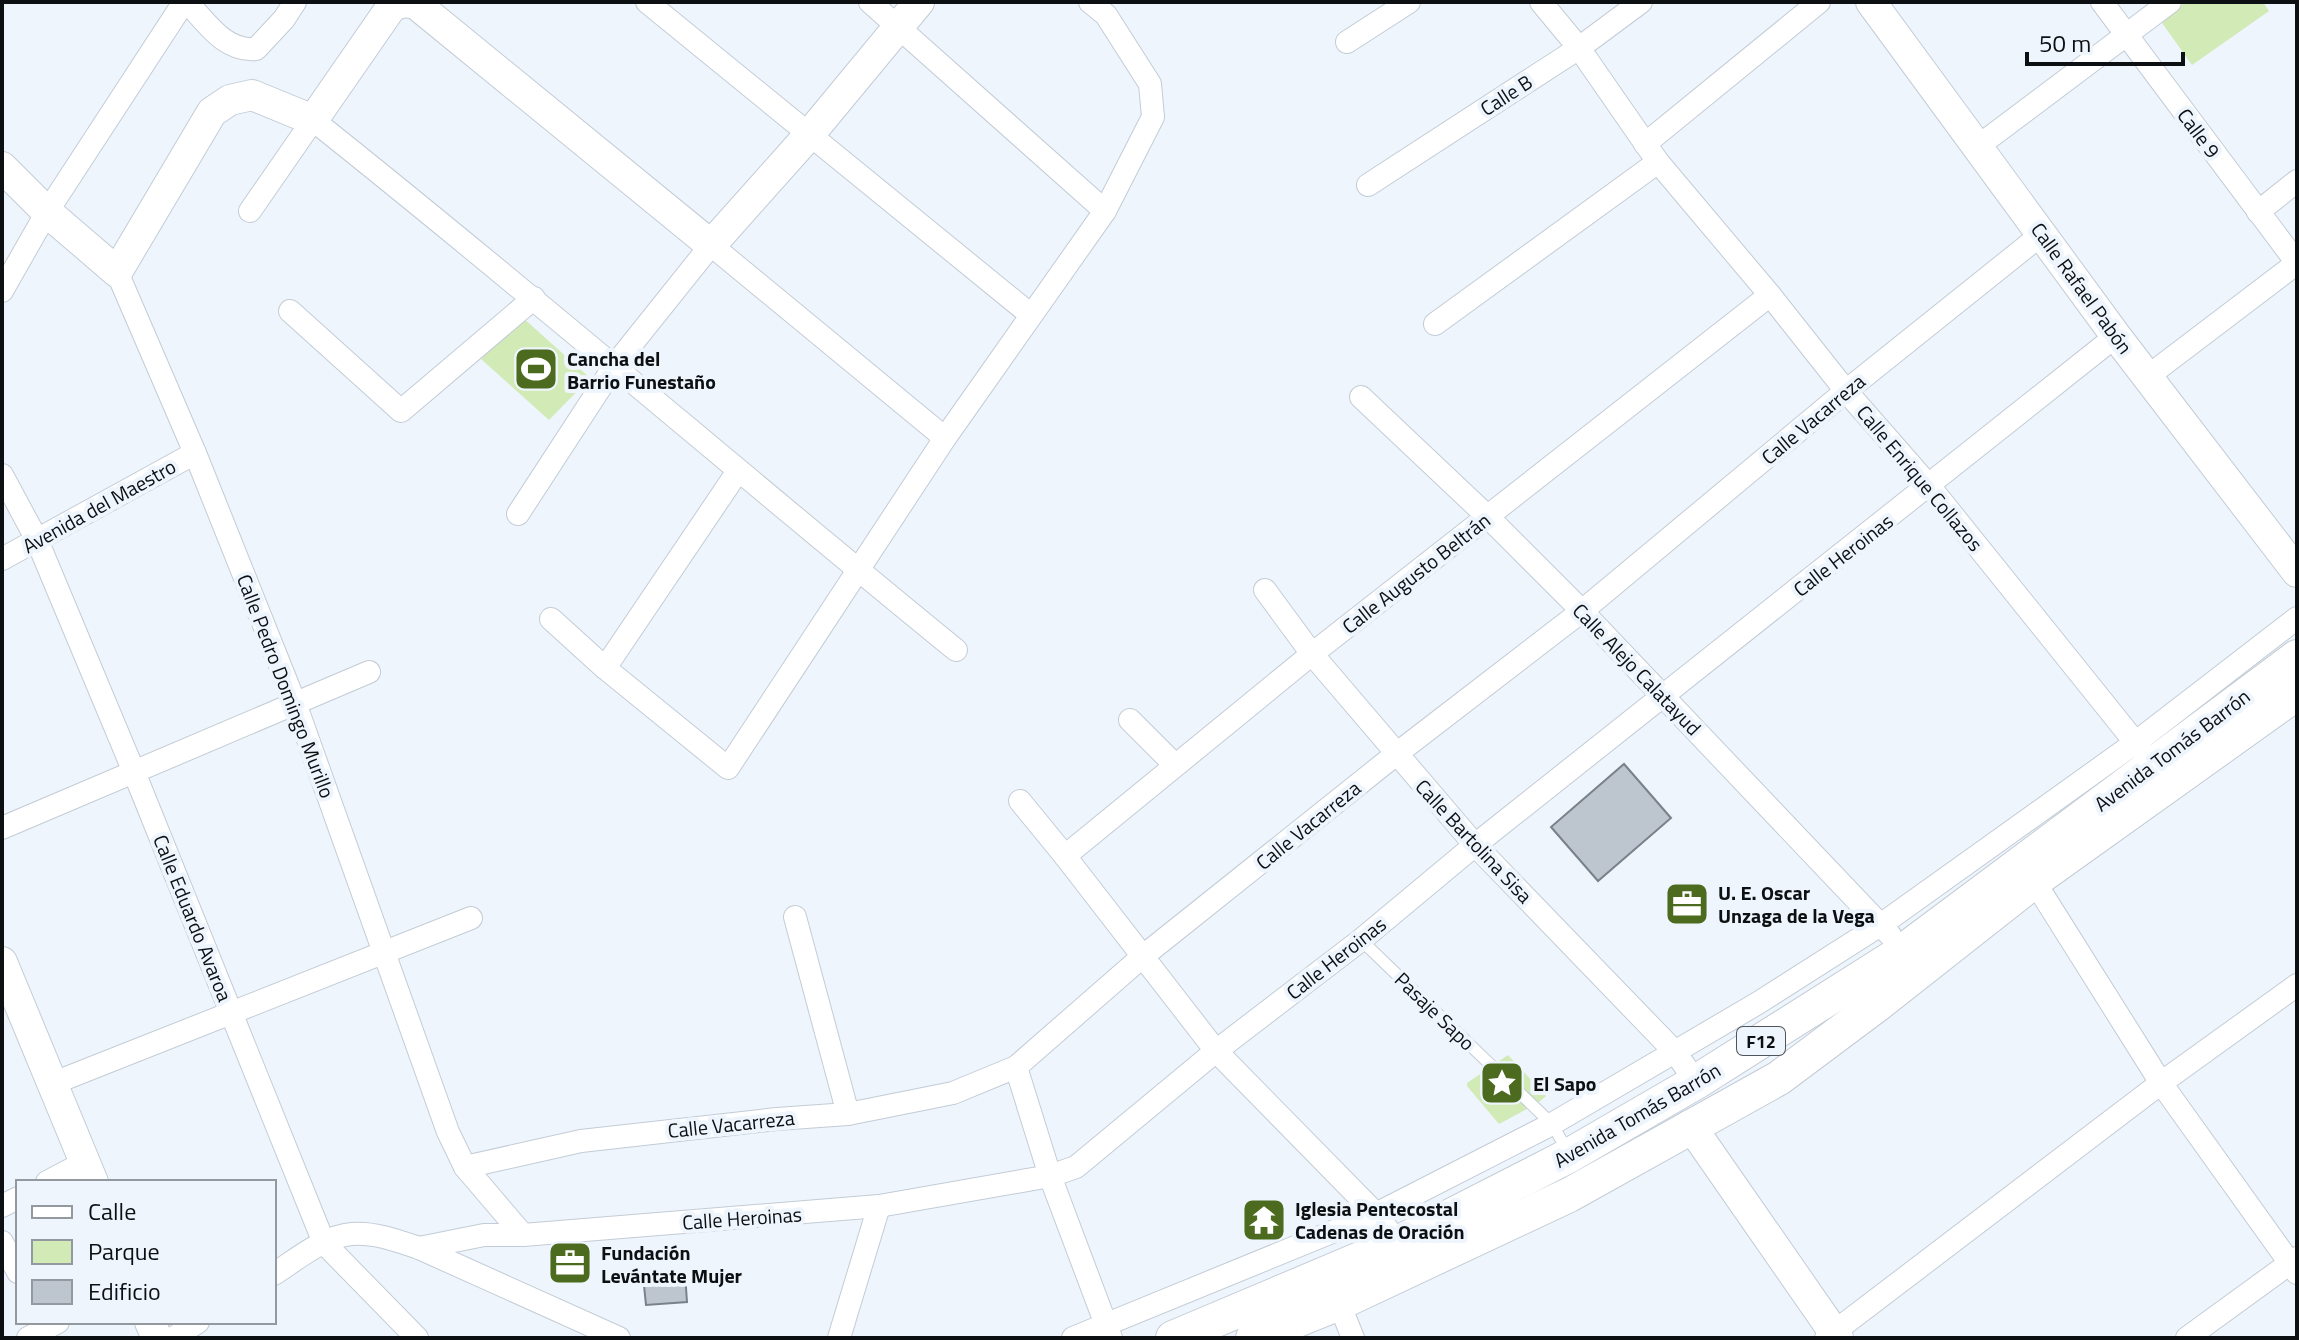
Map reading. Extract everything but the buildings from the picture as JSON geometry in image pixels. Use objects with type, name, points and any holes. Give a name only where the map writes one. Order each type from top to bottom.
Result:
[{"type":"main road","name":"Avenida Tomás Barrón","points":[[1173,1338],[1398,1243],[1570,1155],[1696,1082],[1902,952],[2144,753],[2297,657]]},
{"type":"main road","name":"Avenida Tomás Barrón","points":[[1253,1338],[1339,1303],[1569,1195],[1779,1078],[2034,881],[2297,693]]},
{"type":"street","points":[[2,291],[47,212],[186,2],[228,45],[243,50],[256,49],[295,2]]},
{"type":"street","points":[[250,211],[392,6],[405,2],[416,4],[945,438]]},
{"type":"street","points":[[647,2],[1031,315]]},
{"type":"street","points":[[870,2],[1105,211]]},
{"type":"street","points":[[518,514],[615,365],[711,245],[809,135],[919,2]]},
{"type":"street","points":[[551,619],[605,668],[728,768],[945,438],[1105,211],[1153,117],[1150,84],[1106,15],[1090,2]]},
{"type":"street","points":[[1347,42],[1409,2]]},
{"type":"street","name":"Calle Enrique Collazos","points":[[1541,2],[1579,48],[1651,153],[1846,391],[1930,487],[2144,753]]},
{"type":"street","name":"Calle B","points":[[1368,185],[1579,48],[1641,2]]},
{"type":"street","points":[[1435,324],[1651,153],[1819,2]]},
{"type":"street","name":"Calle 9","points":[[2102,2],[2297,263]]},
{"type":"street","points":[[1977,147],[2170,2]]},
{"type":"street","name":"Calle Rafael Pabón","points":[[1883,6],[1977,147],[2116,336],[2297,572]]},
{"type":"street","points":[[117,272],[212,112],[230,100],[252,95],[313,120],[534,298],[956,650]]},
{"type":"street","name":"Calle Pedro Domingo Murillo","points":[[2,167],[47,212],[117,272],[195,453],[295,703],[448,1132],[465,1167],[523,1235]]},
{"type":"street","points":[[2258,212],[2297,181]]},
{"type":"street","name":"Calle Vacarreza","points":[[465,1167],[581,1141],[848,1114],[953,1093],[1016,1067],[1142,957],[1582,611],[1846,391],[2042,234]]},
{"type":"street","points":[[2147,377],[2297,263]]},
{"type":"street","name":"Calle Augusto Beltrán","points":[[1065,856],[1312,654],[1770,295]]},
{"type":"street","points":[[290,311],[401,411],[534,298]]},
{"type":"street","name":"Calle Heroinas","points":[[419,1248],[484,1235],[523,1235],[879,1206],[1050,1176],[1076,1167],[1216,1051],[1361,940],[1475,845],[1930,487],[2116,336]]},
{"type":"street","name":"Calle Alejo Calatayud","points":[[1361,397],[1582,611],[1882,924],[1902,952]]},
{"type":"street","name":"Avenida del Maestro","points":[[2,559],[195,453]]},
{"type":"street","points":[[605,668],[738,471]]},
{"type":"street","name":"Calle Eduardo Avaroa","points":[[2,475],[37,540],[324,1243],[417,1338]]},
{"type":"street","name":"Calle Bartolina Sisa","points":[[1265,590],[1312,654],[1395,755],[1475,845],[1675,1052],[1696,1082]]},
{"type":"street","points":[[1073,1338],[1108,1331],[1376,1214],[1552,1124],[1675,1052],[1882,924],[2144,753],[2297,618]]},
{"type":"street","points":[[2,828],[369,672]]},
{"type":"street","points":[[1130,720],[1174,764]]},
{"type":"street","points":[[1020,801],[1216,1051],[1376,1214],[1398,1243]]},
{"type":"street","points":[[2034,881],[2161,1083],[2295,1264],[2187,1338]]},
{"type":"street","points":[[795,917],[848,1114]]},
{"type":"street","points":[[54,1083],[471,918]]},
{"type":"street","points":[[3,970],[54,1083],[89,1172],[55,1180]]},
{"type":"street","points":[[1690,1125],[1833,1336],[2161,1083],[2297,985]]},
{"type":"street","points":[[1016,1067],[1050,1176],[1108,1331]]},
{"type":"street","points":[[839,1338],[879,1206]]},
{"type":"street","points":[[276,1273],[324,1243],[351,1234],[390,1238],[419,1248],[619,1338]]},
{"type":"street","points":[[2,1242],[16,1268]]},
{"type":"street","points":[[1339,1303],[1353,1338]]},
{"type":"street","points":[[173,1338],[195,1324]]},
{"type":"lane","name":"Pasaje Sapo","points":[[1361,940],[1552,1124],[1570,1155]]},
{"type":"green space","points":[[2186,2],[2263,2],[2269,11],[2192,65],[2160,20]]},
{"type":"green space","name":"Cancha del Barrio Funestaño","points":[[522,317],[590,378],[549,420],[481,359]]},
{"type":"green space","points":[[1508,1055],[1546,1096],[1499,1124],[1467,1083]]},
{"type":"place","name":"Cancha del Barrio Funestaño","points":[[536,369]]},
{"type":"place","name":"U. E. Oscar Unzaga de la Vega","points":[[1687,904]]},
{"type":"place","name":"El Sapo","points":[[1502,1083]]},
{"type":"place","name":"Iglesia Pentecostal Cadenas de Oración","points":[[1264,1220]]},
{"type":"place","name":"Fundación Levántate Mujer","points":[[570,1263]]}]
